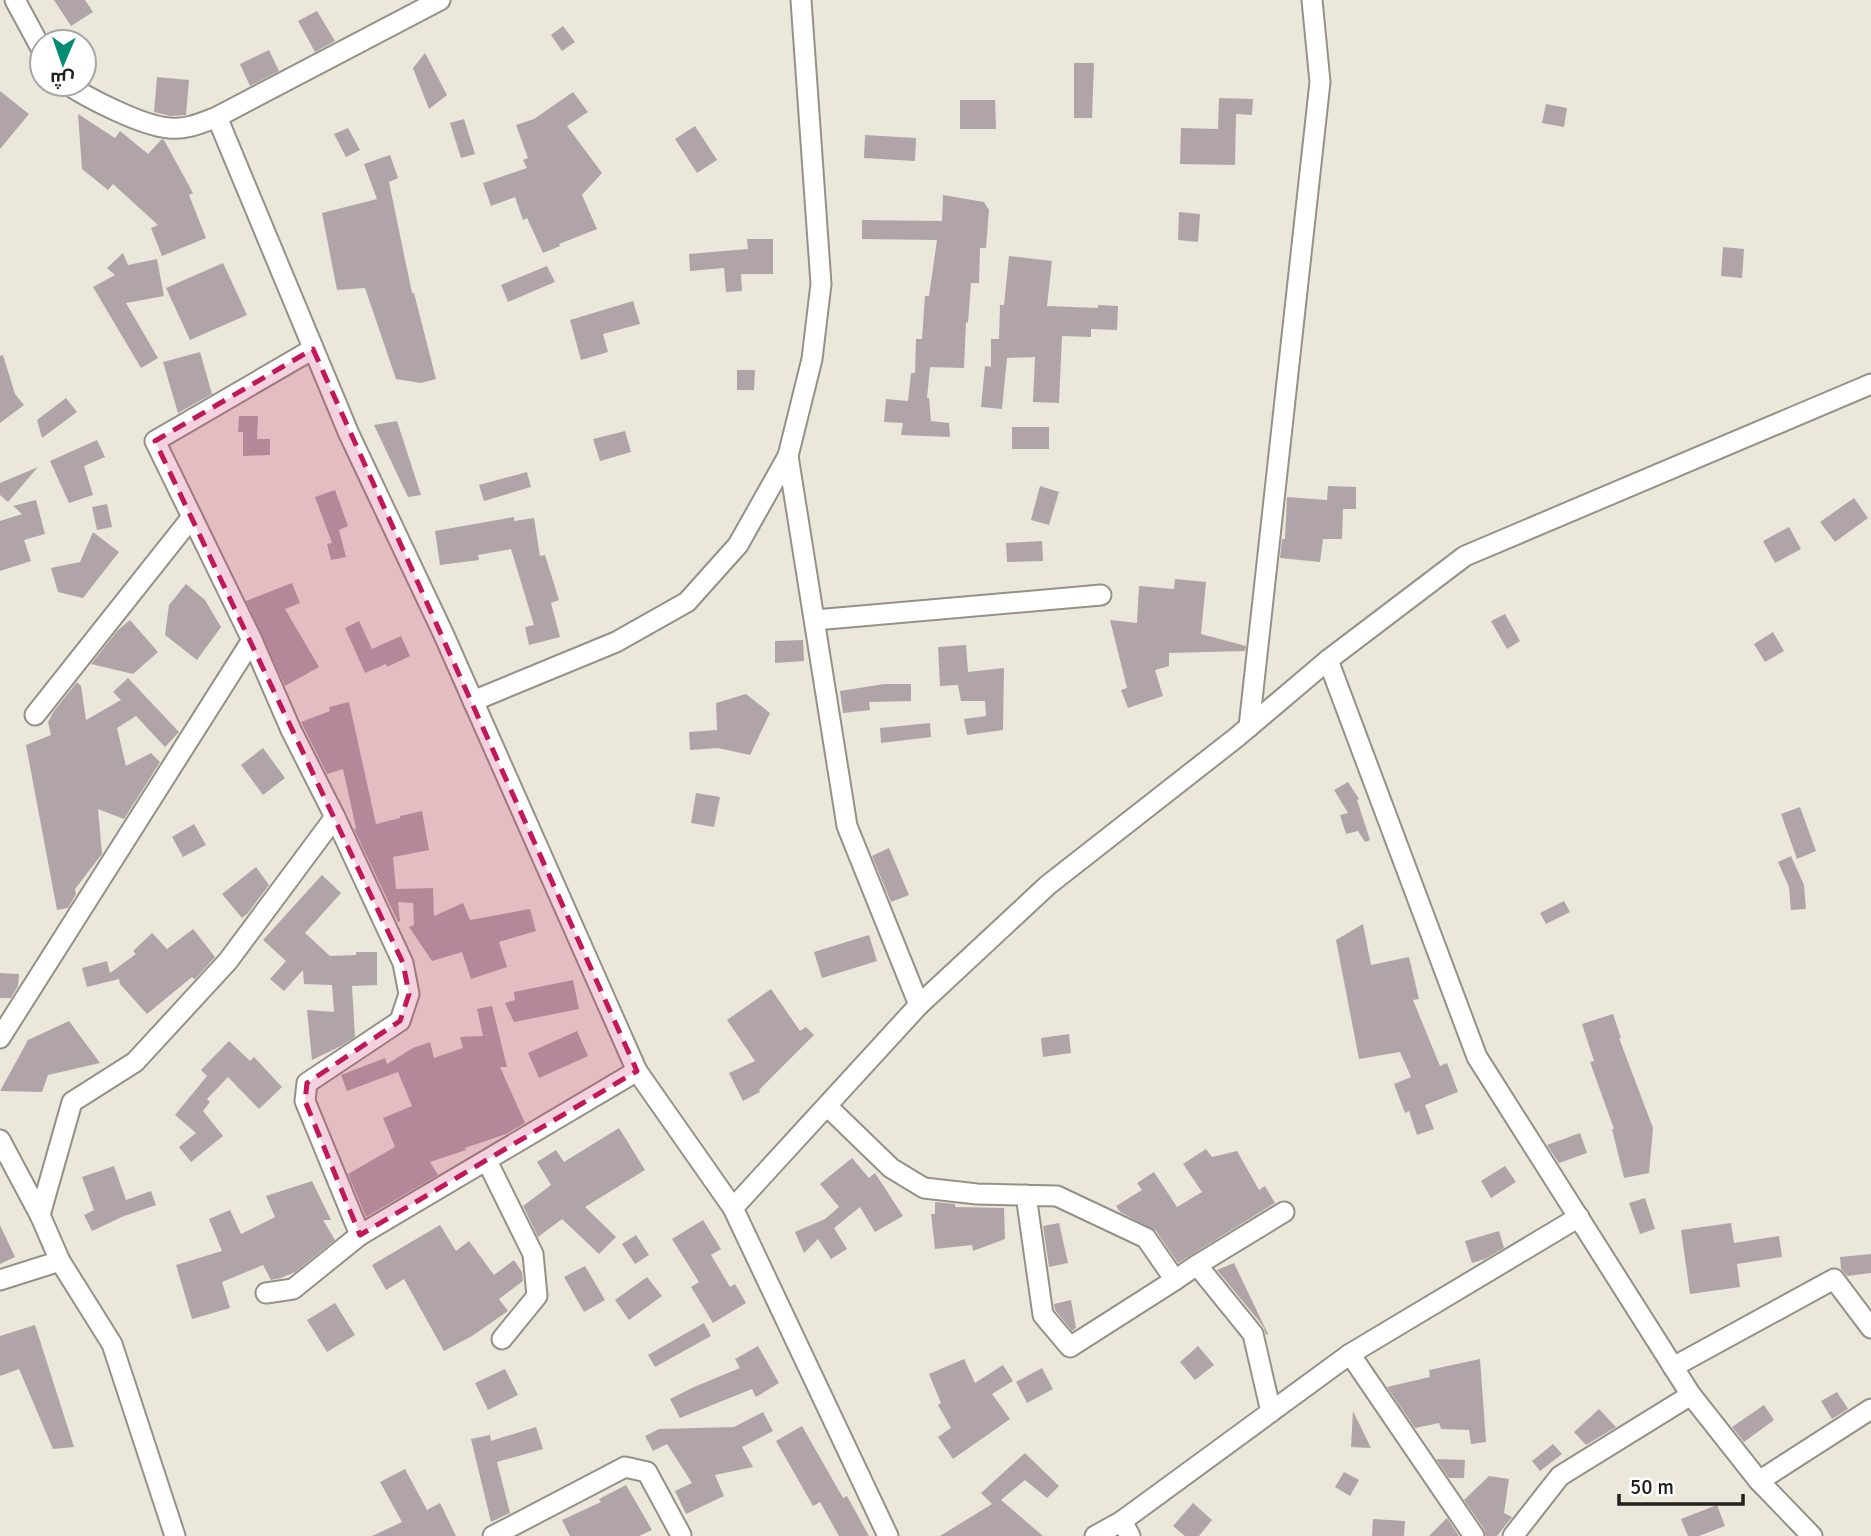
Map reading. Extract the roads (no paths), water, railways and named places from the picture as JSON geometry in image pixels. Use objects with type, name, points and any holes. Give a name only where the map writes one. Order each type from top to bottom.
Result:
[{"type":"street","points":[[15,0],[30,28]]},
{"type":"street","points":[[90,98],[147,123],[169,128],[191,127],[217,117],[440,0]]},
{"type":"street","points":[[473,701],[616,642],[687,601],[738,545],[788,456],[813,359],[821,284],[801,0]]},
{"type":"street","points":[[1249,727],[1321,82],[1312,0]]},
{"type":"street","points":[[217,117],[349,434],[437,620],[638,1071],[733,1208],[888,1536]]},
{"type":"street","points":[[313,349],[155,441],[404,962],[408,994],[400,1021],[307,1083],[305,1101],[360,1235]]},
{"type":"street","points":[[733,1208],[919,1005],[1048,885],[1249,727],[1328,660],[1465,556],[1871,384]]},
{"type":"street","points":[[788,456],[847,826],[919,1005]]},
{"type":"street","points":[[35,715],[192,517]]},
{"type":"street","points":[[815,620],[1101,595]]},
{"type":"street","points":[[0,1038],[252,640]]},
{"type":"street","points":[[1328,660],[1477,1057],[1691,1395],[1759,1480],[1812,1536]]},
{"type":"street","points":[[40,1215],[72,1102],[135,1062],[228,961],[335,817]]},
{"type":"street","points":[[266,1293],[293,1289],[360,1235],[638,1071]]},
{"type":"street","points":[[827,1106],[891,1168],[924,1188],[977,1194],[1057,1196],[1146,1238],[1175,1280]]},
{"type":"street","points":[[0,1140],[40,1215],[60,1261],[112,1344],[175,1536]]},
{"type":"street","points":[[487,1161],[533,1254],[537,1296],[502,1339]]},
{"type":"street","points":[[1026,1195],[1043,1315],[1070,1347],[1284,1212]]},
{"type":"street","points":[[1095,1536],[1126,1528],[1271,1412],[1350,1354],[1579,1217]]},
{"type":"street","points":[[0,1280],[60,1261]]},
{"type":"street","points":[[1197,1265],[1253,1334],[1271,1412]]},
{"type":"street","points":[[1673,1367],[1833,1279],[1871,1328]]},
{"type":"street","points":[[1350,1354],[1474,1536]]},
{"type":"street","points":[[1517,1534],[1560,1476],[1691,1395]]},
{"type":"street","points":[[1759,1480],[1871,1409]]},
{"type":"street","points":[[493,1536],[625,1468],[647,1472],[681,1535]]}]
